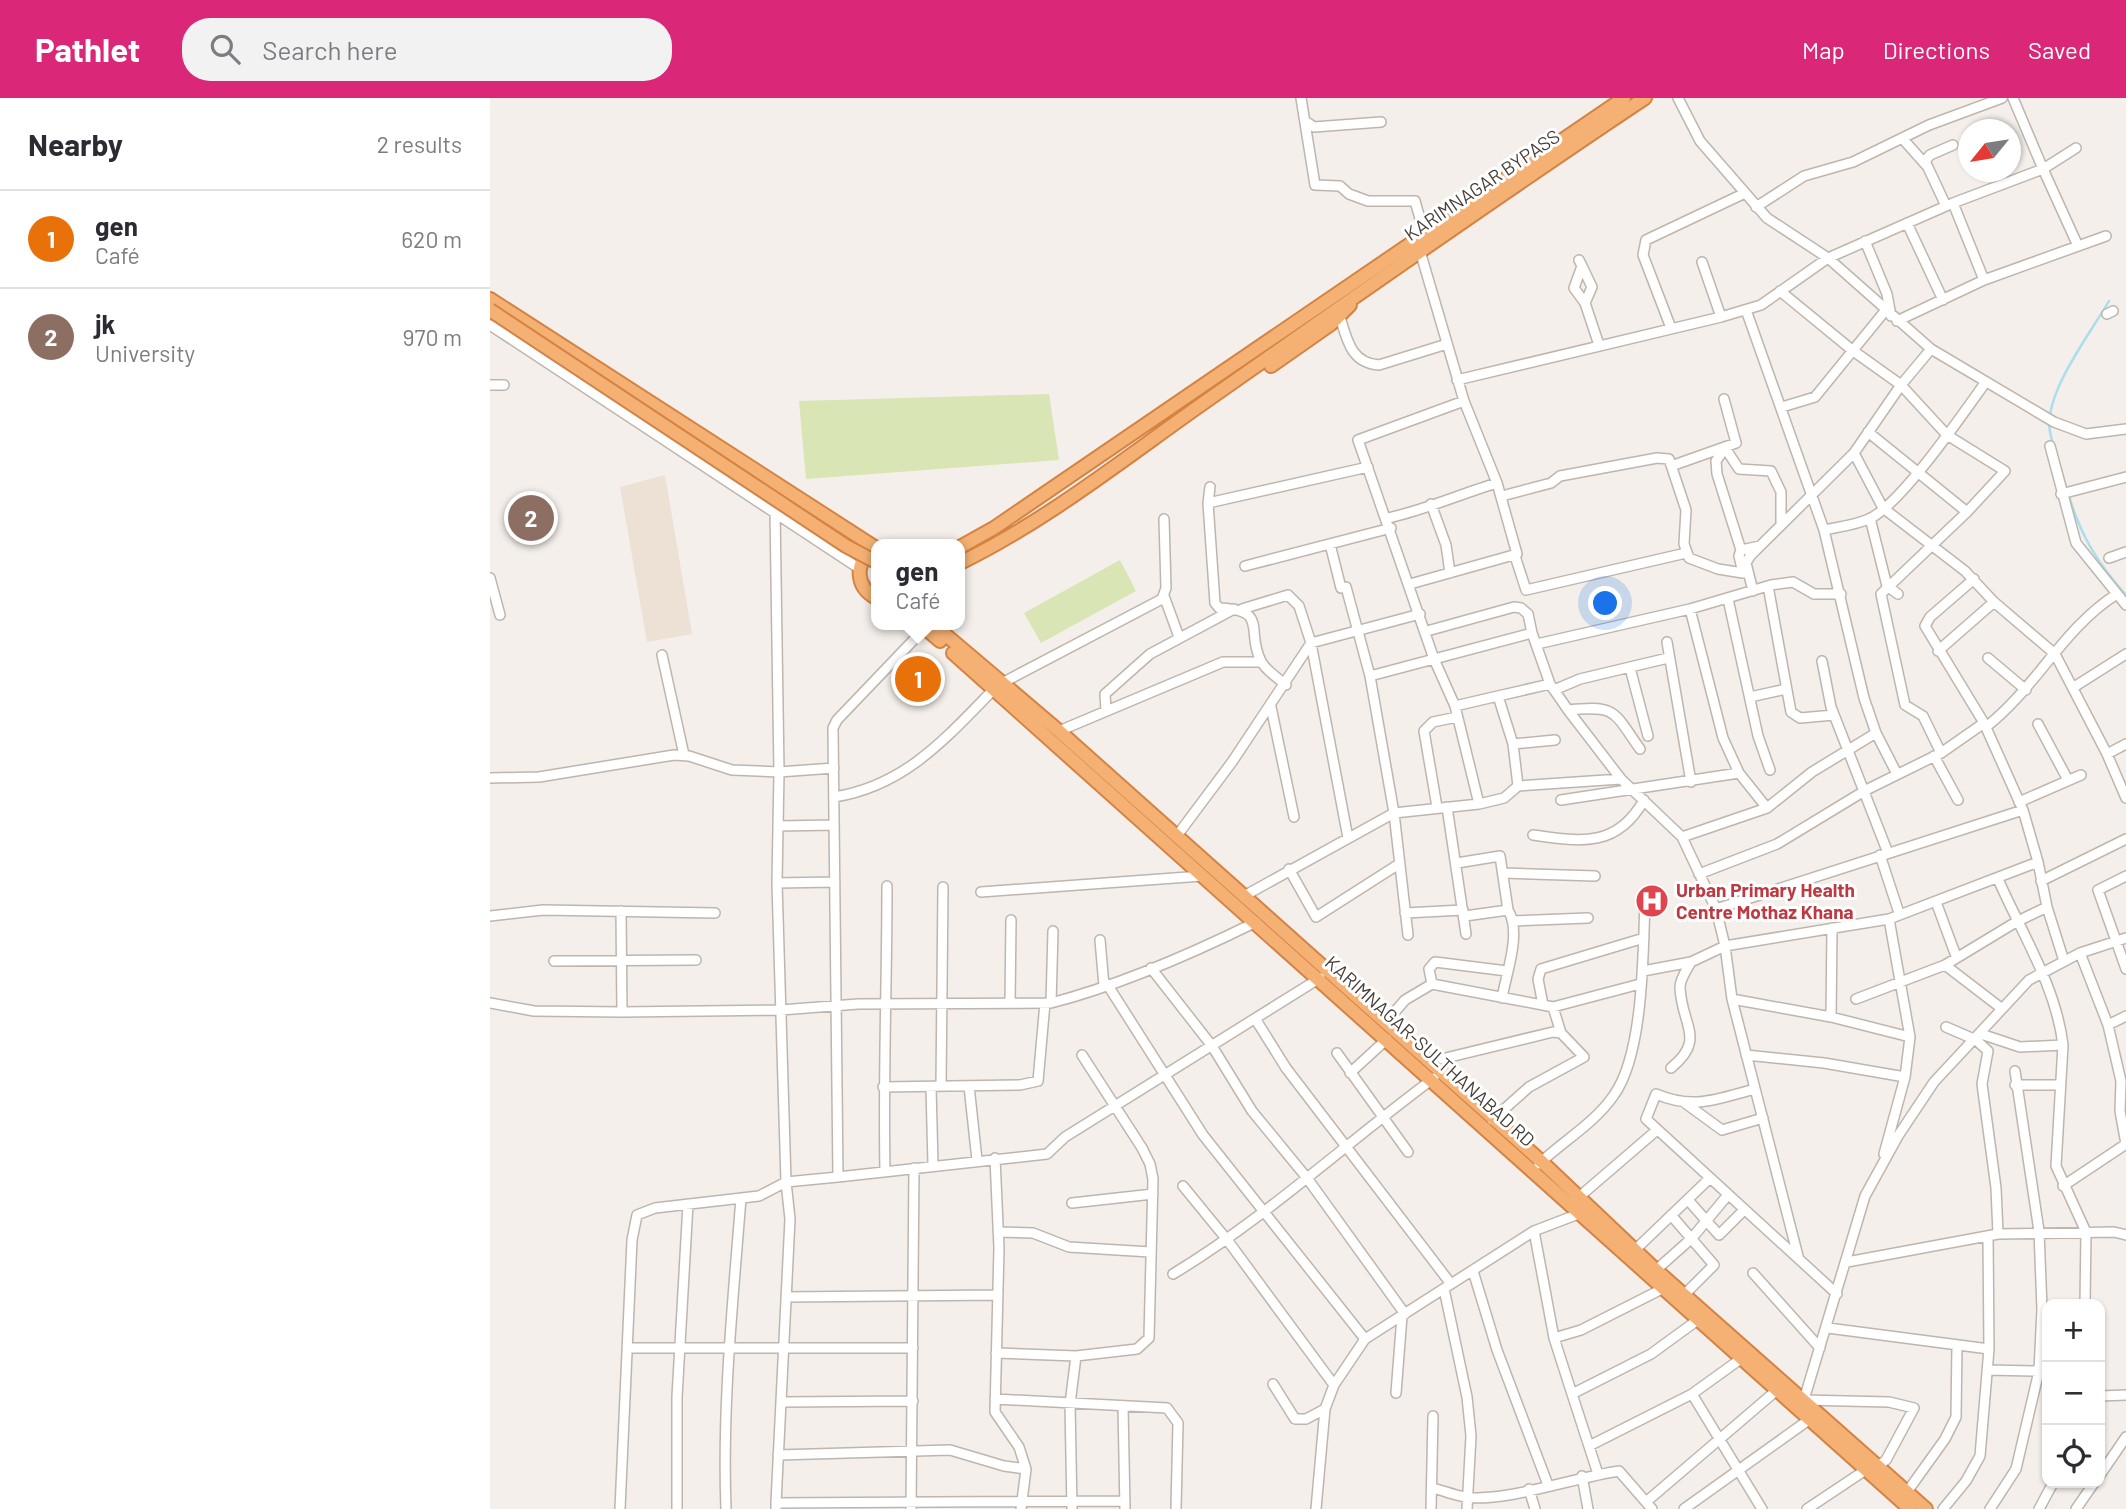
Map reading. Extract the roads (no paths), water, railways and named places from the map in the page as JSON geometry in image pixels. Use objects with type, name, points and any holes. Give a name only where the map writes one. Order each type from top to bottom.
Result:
[{"type":"highway","points":[[965,544],[994,528],[1417,246],[1624,98]]},
{"type":"highway","name":"KARIMNAGAR BYPASS","points":[[1341,311],[1355,295],[1417,246],[1645,98]]},
{"type":"highway","points":[[490,299],[871,545]]},
{"type":"highway","points":[[490,310],[846,547],[871,560]]},
{"type":"highway","points":[[965,560],[1002,542],[1066,500],[1341,311]]},
{"type":"highway","points":[[965,568],[985,559],[1069,504],[1341,311]]},
{"type":"highway","points":[[871,552],[863,559],[860,569],[862,585],[871,593]]},
{"type":"highway","name":"KARIMNAGAR-SULTHANABAD RD","points":[[932,630],[998,686],[1202,876],[1387,1039],[1436,1076],[1537,1166],[1581,1213],[1777,1390],[1872,1467],[1910,1509]]},
{"type":"highway","points":[[998,686],[1059,731],[1429,1062],[1436,1076],[1492,1120],[1537,1166],[1578,1197],[1685,1294],[1805,1410],[1926,1509]]},
{"type":"street","points":[[1301,98],[1315,185],[1340,186],[1349,194],[1368,201],[1415,201],[1421,222],[1417,246],[1464,401],[1502,496],[1517,547],[1515,556],[1526,590],[1686,553]]},
{"type":"street","points":[[1678,98],[1700,141],[1767,219],[1828,258],[1931,349],[2031,411],[2054,422],[2086,434],[2126,429]]},
{"type":"street","points":[[1756,207],[1804,176],[1830,171],[1902,138],[2002,98]]},
{"type":"street","points":[[2013,98],[2078,246]]},
{"type":"street","points":[[1305,121],[1314,127],[1381,122]]},
{"type":"street","points":[[1902,138],[1926,165],[1949,204],[1984,280]]},
{"type":"street","points":[[1926,165],[1927,157],[1952,145]]},
{"type":"street","points":[[1457,380],[1721,317],[1760,305],[1828,258],[1949,204],[2043,169],[2076,148]]},
{"type":"street","points":[[1671,328],[1643,255],[1646,240],[1744,194]]},
{"type":"street","points":[[1907,223],[1943,300]]},
{"type":"street","points":[[1782,407],[1815,397],[1852,350],[1891,316],[1943,300],[1984,280],[2106,236]]},
{"type":"street","points":[[1865,242],[1887,294],[1891,316]]},
{"type":"street","points":[[1702,262],[1721,317]]},
{"type":"street","points":[[1585,303],[1592,287],[1581,263],[1574,288],[1585,303],[1599,345]]},
{"type":"street","points":[[1780,291],[1852,350],[1901,385],[1947,435],[2005,471],[1931,548],[1887,586],[1880,598],[1903,701],[1906,708],[1919,711],[1923,716],[1958,800]]},
{"type":"street","points":[[1746,310],[1824,530],[1864,698],[1876,733],[1897,774]]},
{"type":"street","points":[[1341,311],[1348,345],[1361,360],[1370,364],[1379,365],[1447,344]]},
{"type":"street","points":[[490,325],[860,569]]},
{"type":"street","points":[[1753,591],[1746,563],[1854,453],[1901,385],[1931,349]]},
{"type":"street","points":[[1824,530],[1870,518],[1883,508],[1947,435],[1985,383]]},
{"type":"street","points":[[490,386],[505,385]]},
{"type":"street","points":[[1674,466],[1735,443],[1724,399]]},
{"type":"street","points":[[1464,401],[1358,440],[1427,631],[1434,659],[1455,706],[1479,804]]},
{"type":"street","points":[[1868,432],[1967,512]]},
{"type":"street","points":[[2050,446],[2066,492],[2076,543],[2126,605]]},
{"type":"street","points":[[1725,448],[1739,469],[1771,471],[1781,492],[1782,525]]},
{"type":"street","points":[[1502,496],[1551,483],[1560,476],[1645,460],[1669,459],[1674,466],[1686,510],[1686,553],[1689,558],[1718,569],[1743,573],[1739,556],[1741,550],[1717,474],[1716,461],[1725,448]]},
{"type":"street","points":[[1854,453],[1883,508],[1974,579],[1994,602],[2055,654],[2108,754],[2126,798]]},
{"type":"street","points":[[1208,503],[1368,467]]},
{"type":"street","points":[[2066,492],[2126,477]]},
{"type":"street","points":[[1245,566],[1330,544],[1497,483]]},
{"type":"street","points":[[1210,487],[1208,503],[1215,603],[1219,608],[1240,608]]},
{"type":"street","points":[[1431,505],[1446,545],[1450,573]]},
{"type":"street","points":[[775,511],[779,772],[777,883],[786,1182],[790,1219],[776,1506],[1125,1505],[1123,1406]]},
{"type":"street","points":[[1870,518],[1887,586],[1898,594]]},
{"type":"street","points":[[1164,519],[1164,596],[1179,637]]},
{"type":"street","points":[[1330,544],[1370,676],[1394,813],[1408,935]]},
{"type":"street","points":[[1741,550],[1760,546]]},
{"type":"street","points":[[2109,558],[2126,552]]},
{"type":"street","points":[[1410,584],[1515,556]]},
{"type":"street","points":[[490,578],[500,615]]},
{"type":"street","points":[[1974,579],[1926,621],[1926,631],[1985,725],[2021,806],[2064,961]]},
{"type":"street","points":[[1537,644],[1689,609],[1768,586],[1793,582],[1814,594],[1841,594]]},
{"type":"street","points":[[1768,586],[1791,712],[1795,718],[1834,715]]},
{"type":"street","points":[[1699,874],[1777,844],[1866,790],[1937,755],[1985,725],[2026,690],[2088,617],[2118,594]]},
{"type":"street","points":[[1106,711],[1103,699],[1110,688],[1150,654],[1240,608],[1288,595],[1299,606],[1311,643],[1348,838]]},
{"type":"street","points":[[834,797],[877,787],[903,772],[945,739],[998,686],[1151,606],[1164,596]]},
{"type":"street","points":[[1728,599],[1758,736],[1770,771]]},
{"type":"street","points":[[1938,651],[1994,602]]},
{"type":"street","points":[[1427,631],[1514,607],[1521,608],[1528,614],[1532,633],[1552,687],[1567,710],[1621,779],[1682,837],[1716,909],[1725,946],[1732,999],[1798,1256]]},
{"type":"street","points":[[1240,608],[1252,623],[1261,662],[1286,685]]},
{"type":"street","points":[[1689,609],[1723,738],[1738,773],[1767,808]]},
{"type":"street","points":[[1176,837],[1286,685],[1311,643],[1420,614]]},
{"type":"street","points":[[838,1177],[833,728],[837,720],[923,630]]},
{"type":"street","points":[[1370,676],[1532,633]]},
{"type":"street","points":[[1667,642],[1691,782]]},
{"type":"street","points":[[2074,687],[2126,654]]},
{"type":"street","points":[[662,655],[684,755]]},
{"type":"street","points":[[1455,706],[1552,687],[1668,658]]},
{"type":"street","points":[[1988,658],[2026,690]]},
{"type":"street","points":[[1822,661],[1834,715],[1866,790],[1899,913]]},
{"type":"street","points":[[1059,731],[1223,662],[1261,662]]},
{"type":"street","points":[[1630,668],[1648,736]]},
{"type":"street","points":[[1750,697],[1786,689]]},
{"type":"street","points":[[1498,696],[1513,744],[1518,786]]},
{"type":"street","points":[[1270,707],[1294,817]]},
{"type":"street","points":[[1567,710],[1598,707],[1613,711],[1640,750]]},
{"type":"street","points":[[1437,807],[1424,730],[1433,722],[1457,717]]},
{"type":"street","points":[[2039,724],[2068,780]]},
{"type":"street","points":[[1682,837],[1767,808],[1812,772],[1876,733]]},
{"type":"street","points":[[1513,744],[1555,740]]},
{"type":"street","points":[[2108,754],[2126,744]]},
{"type":"street","points":[[490,778],[540,777],[631,760],[684,755],[732,769],[779,772],[834,768]]},
{"type":"street","points":[[1561,800],[1738,773]]},
{"type":"street","points":[[1716,909],[2021,806],[2081,775]]},
{"type":"street","points":[[1244,896],[1394,813],[1479,804],[1504,798],[1518,786],[1621,779]]},
{"type":"street","points":[[1533,835],[1587,841],[1610,835],[1632,822],[1644,800]]},
{"type":"street","points":[[1447,807],[1466,934]]},
{"type":"street","points":[[778,826],[834,824]]},
{"type":"street","points":[[2041,881],[2126,839]]},
{"type":"street","points":[[1457,863],[1500,856],[1512,921],[1512,945],[1502,998]]},
{"type":"street","points":[[1643,971],[1691,962],[1725,946],[1889,919],[2038,862]]},
{"type":"street","points":[[1289,869],[1316,917],[1399,864]]},
{"type":"street","points":[[1503,873],[1595,876]]},
{"type":"street","points":[[981,891],[1202,876]]},
{"type":"street","points":[[2126,876],[2098,890],[2122,940],[2126,969]]},
{"type":"street","points":[[1998,879],[2041,972],[2063,1045],[2056,1166],[2086,1232],[2085,1299]]},
{"type":"street","points":[[777,883],[835,882]]},
{"type":"street","points":[[885,1171],[883,1087],[887,1003],[887,886]]},
{"type":"street","points":[[933,1166],[942,1003],[943,887]]},
{"type":"street","points":[[1537,1166],[1595,1116],[1615,1094],[1631,1058],[1643,971],[1645,900]]},
{"type":"street","points":[[1936,902],[1956,956]]},
{"type":"street","points":[[1856,999],[1945,965],[1956,956],[2047,907]]},
{"type":"street","points":[[490,916],[543,910],[716,913]]},
{"type":"street","points":[[1405,913],[1508,910]]},
{"type":"street","points":[[621,911],[622,1012]]},
{"type":"street","points":[[1512,921],[1588,918]]},
{"type":"street","points":[[1881,1164],[1905,1077],[1910,1037],[1889,919]]},
{"type":"street","points":[[1010,1003],[1011,920]]},
{"type":"street","points":[[490,1003],[534,1011],[622,1012],[781,1010],[887,1003],[1048,1003],[1151,968],[1256,922]]},
{"type":"street","points":[[1831,1017],[1832,928]]},
{"type":"street","points":[[883,1087],[1028,1084],[1038,1081],[1048,1003],[1053,931]]},
{"type":"street","points":[[1492,1120],[1529,1087],[1584,1057],[1561,1033],[1538,979],[1541,969],[1644,938]]},
{"type":"street","points":[[1100,940],[1105,985],[1163,1075],[1203,1135],[1365,1339]]},
{"type":"street","points":[[1805,1410],[1809,1374],[1828,1328],[1866,1196],[1881,1164],[1934,1082],[1978,1037],[2001,1008],[2041,972],[2080,953],[2122,940]]},
{"type":"street","points":[[2063,1186],[2126,1144],[2120,1111],[2122,1081],[2108,1025],[2080,953]]},
{"type":"street","points":[[554,961],[696,960]]},
{"type":"street","points":[[1432,984],[1429,969],[1435,962],[1507,971]]},
{"type":"street","points":[[1671,1068],[1687,1055],[1692,1044],[1679,984],[1691,962]]},
{"type":"street","points":[[1945,965],[2001,1008]]},
{"type":"street","points":[[1151,968],[1212,1046],[1252,1111],[1307,1178],[1403,1315],[1396,1394]]},
{"type":"street","points":[[620,1509],[634,1221],[644,1211],[759,1196],[786,1182],[1047,1154],[1065,1136],[1320,978]]},
{"type":"street","points":[[1385,1023],[1405,1000],[1432,984],[1548,1006],[1640,984]]},
{"type":"street","points":[[1732,999],[1831,1017],[1910,1037]]},
{"type":"street","points":[[2108,1025],[2126,1016]]},
{"type":"street","points":[[1256,1020],[1286,1068],[1347,1144],[1448,1287],[1467,1396],[1471,1436],[1467,1509]]},
{"type":"street","points":[[1946,1027],[2020,1047],[2063,1045]]},
{"type":"street","points":[[1429,1062],[1553,1032],[1561,1033]]},
{"type":"street","points":[[1978,1037],[1988,1051],[1982,1084],[1995,1175],[1998,1234]]},
{"type":"street","points":[[1350,1073],[1387,1039]]},
{"type":"street","points":[[1337,1053],[1408,1152]]},
{"type":"street","points":[[996,1353],[1076,1356],[1125,1352],[1145,1345],[1150,1326],[1153,1194],[1150,1164],[1082,1055]]},
{"type":"street","points":[[1746,1055],[1824,1063],[1905,1077]]},
{"type":"street","points":[[1990,1509],[2017,1469],[2029,1405],[2035,1393],[2039,1371],[2042,1309],[2039,1231],[2030,1155],[2015,1085],[2015,1072]]},
{"type":"street","points":[[1173,1274],[1228,1241],[1436,1076]]},
{"type":"street","points":[[2015,1085],[2060,1085]]},
{"type":"street","points":[[969,1086],[977,1160]]},
{"type":"street","points":[[1755,1089],[1694,1104],[1678,1104],[1656,1094],[1646,1119],[1837,1294]]},
{"type":"street","points":[[1685,1103],[1722,1130],[1763,1118]]},
{"type":"street","points":[[1578,1197],[1657,1130]]},
{"type":"street","points":[[995,1158],[999,1233],[995,1399],[997,1420],[1019,1447],[1026,1469],[1022,1506]]},
{"type":"street","points":[[911,1504],[914,1167]]},
{"type":"street","points":[[1635,1250],[1709,1179]]},
{"type":"street","points":[[1183,1186],[1228,1241],[1334,1385]]},
{"type":"street","points":[[1072,1203],[1153,1194]]},
{"type":"street","points":[[1656,1270],[1692,1238],[1704,1219],[1727,1196]]},
{"type":"street","points":[[726,1509],[724,1462],[729,1348],[741,1198]]},
{"type":"street","points":[[1688,1200],[1719,1236],[1744,1210]]},
{"type":"street","points":[[677,1509],[679,1350],[688,1204]]},
{"type":"street","points":[[1316,1509],[1325,1409],[1334,1385],[1365,1339],[1534,1231],[1581,1213]]},
{"type":"street","points":[[1671,1215],[1714,1265],[1685,1294]]},
{"type":"street","points":[[1534,1231],[1554,1338],[1598,1474]]},
{"type":"street","points":[[1847,1262],[1998,1234],[2039,1231],[2114,1232],[2126,1235]]},
{"type":"street","points":[[999,1233],[1033,1233],[1069,1247],[1150,1252]]},
{"type":"street","points":[[1943,1509],[1966,1481],[1980,1456],[1989,1349],[1988,1237]]},
{"type":"street","points":[[1473,1271],[1511,1391],[1548,1485]]},
{"type":"street","points":[[1754,1273],[1820,1348]]},
{"type":"street","points":[[1554,1338],[1581,1329],[1664,1288]]},
{"type":"street","points":[[786,1297],[998,1295]]},
{"type":"street","points":[[1572,1394],[1651,1354],[1699,1319]]},
{"type":"street","points":[[1828,1328],[1989,1349]]},
{"type":"street","points":[[1907,1492],[1945,1440],[1955,1417],[1957,1345]]},
{"type":"street","points":[[628,1348],[913,1348]]},
{"type":"street","points":[[1072,1505],[1070,1404],[1076,1356]]},
{"type":"street","points":[[1589,1446],[1692,1394],[1742,1358]]},
{"type":"street","points":[[1987,1370],[2039,1371]]},
{"type":"street","points":[[1273,1384],[1295,1419],[1306,1419],[1325,1409]]},
{"type":"street","points":[[1433,1488],[1466,1497],[1499,1495],[1582,1476],[1619,1471],[1649,1505],[1719,1439],[1777,1390]]},
{"type":"street","points":[[2035,1393],[2042,1394]]},
{"type":"street","points":[[1692,1394],[1762,1509]]},
{"type":"street","points":[[2105,1396],[2126,1395]]},
{"type":"street","points":[[995,1399],[1160,1407],[1174,1415],[1178,1434],[1176,1509]]},
{"type":"street","points":[[782,1402],[913,1401]]},
{"type":"street","points":[[1684,1509],[1739,1472],[1805,1410],[1889,1402],[1913,1408],[1886,1460],[1807,1509]]},
{"type":"street","points":[[1431,1509],[1433,1416]]},
{"type":"street","points":[[2105,1468],[2125,1442]]},
{"type":"street","points":[[778,1455],[950,1450],[1004,1466],[1026,1469]]},
{"type":"street","points":[[1582,1476],[1588,1509]]},
{"type":"street","points":[[2039,1509],[2050,1488]]},
{"type":"street","points":[[2077,1509],[2091,1488]]},
{"type":"street","points":[[1529,1489],[1535,1509]]},
{"type":"waterway","points":[[2067,490],[2050,432],[2050,417],[2054,400],[2070,365],[2109,301]]},
{"type":"waterway","points":[[2069,496],[2092,549],[2126,595]]},
{"type":"place","name":"jk","points":[[531,518]]},
{"type":"place","name":"gen","points":[[918,679]]},
{"type":"place","name":"Urban Primary Health Centre Mothaz Khana","points":[[1652,901]]}]
